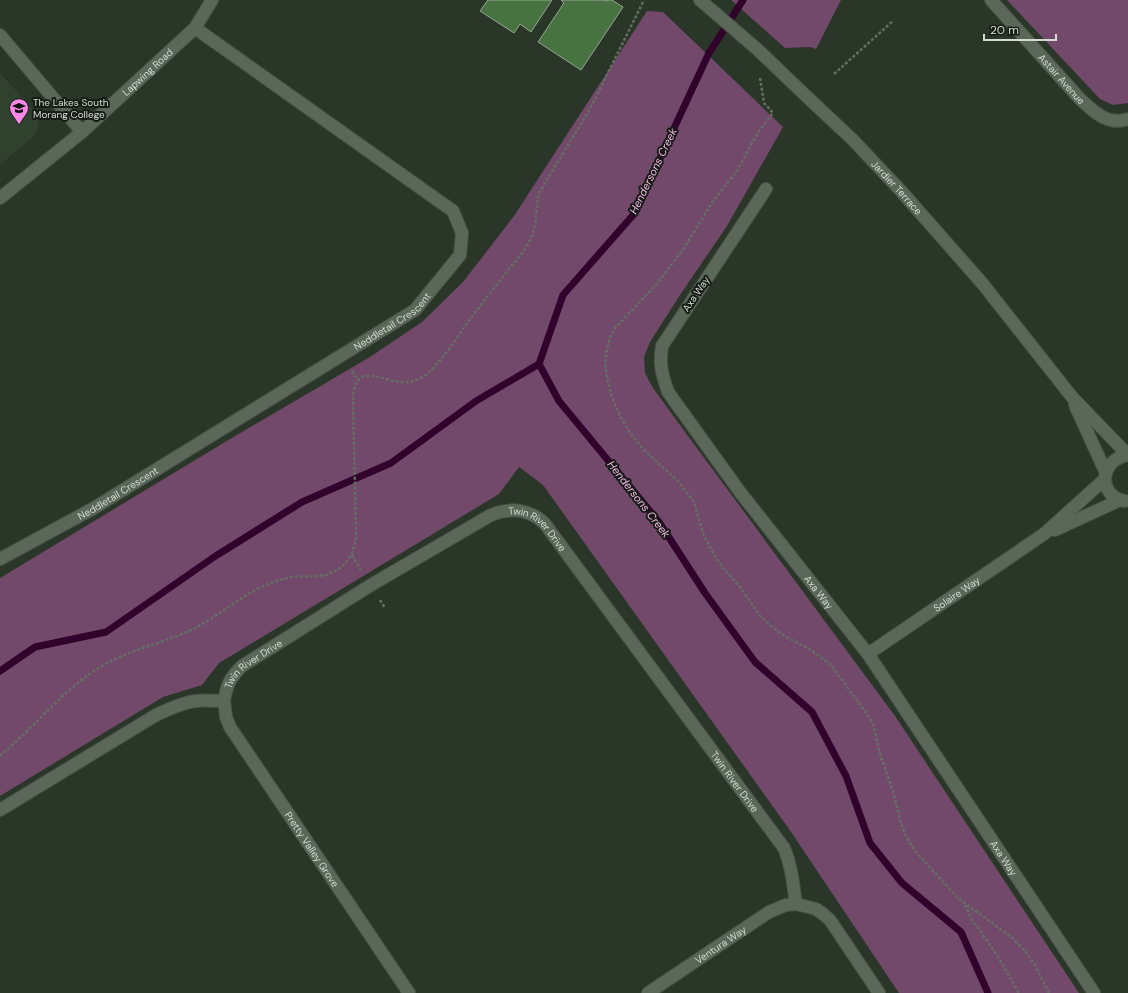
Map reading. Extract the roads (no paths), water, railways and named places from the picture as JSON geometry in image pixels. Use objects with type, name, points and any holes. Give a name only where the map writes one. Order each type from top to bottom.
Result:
[{"type":"street","name":"Lapwing Road","points":[[0,198],[82,132],[195,28],[212,0]]},
{"type":"street","name":"Jardier Terrace","points":[[700,0],[757,49],[853,140],[901,191],[982,284],[1072,397],[1128,455]]},
{"type":"street","name":"Astair Avenue","points":[[991,0],[1080,99],[1093,111],[1107,119],[1115,121],[1128,119]]},
{"type":"street","name":"Neddletail Crescent","points":[[0,560],[94,508],[415,310],[460,255],[462,233],[453,211],[195,28]]},
{"type":"street","points":[[0,35],[82,132]]},
{"type":"street","name":"Axa Way","points":[[766,189],[662,346],[660,362],[668,392],[740,492],[868,654],[1094,993]]},
{"type":"street","name":"Jardier Terrace","points":[[1072,397],[1106,476],[1109,492],[1126,502]]},
{"type":"street","name":"Solaire Way","points":[[868,654],[1044,534],[1106,476],[1109,466],[1114,460],[1121,456],[1128,455]]},
{"type":"street","name":"Solaire Way","points":[[1044,534],[1126,502]]},
{"type":"street","name":"Twin River Drive","points":[[0,810],[156,715],[183,704],[195,701],[224,701],[226,688],[232,676],[242,666],[371,585],[491,515],[502,511],[522,510],[539,518],[545,524],[784,848],[789,859],[796,904]]},
{"type":"street","name":"Pretty Valley Grove","points":[[224,701],[226,717],[230,727],[409,993]]},
{"type":"street","points":[[796,904],[816,908],[830,920],[879,993]]},
{"type":"street","name":"Ventura Way","points":[[648,993],[770,912],[786,905],[796,904]]},
{"type":"waterway","name":"Hendersons Creek","points":[[743,0],[709,53],[634,214],[563,295],[539,364],[559,401],[659,522],[705,593],[755,662],[812,712],[846,776],[870,843],[902,883],[961,932],[988,993]]},
{"type":"waterway","points":[[0,671],[35,647],[106,632],[214,557],[302,502],[391,463],[476,401],[539,364]]},
{"type":"place","name":"The Lakes South Morang College","points":[[19,125]]}]
